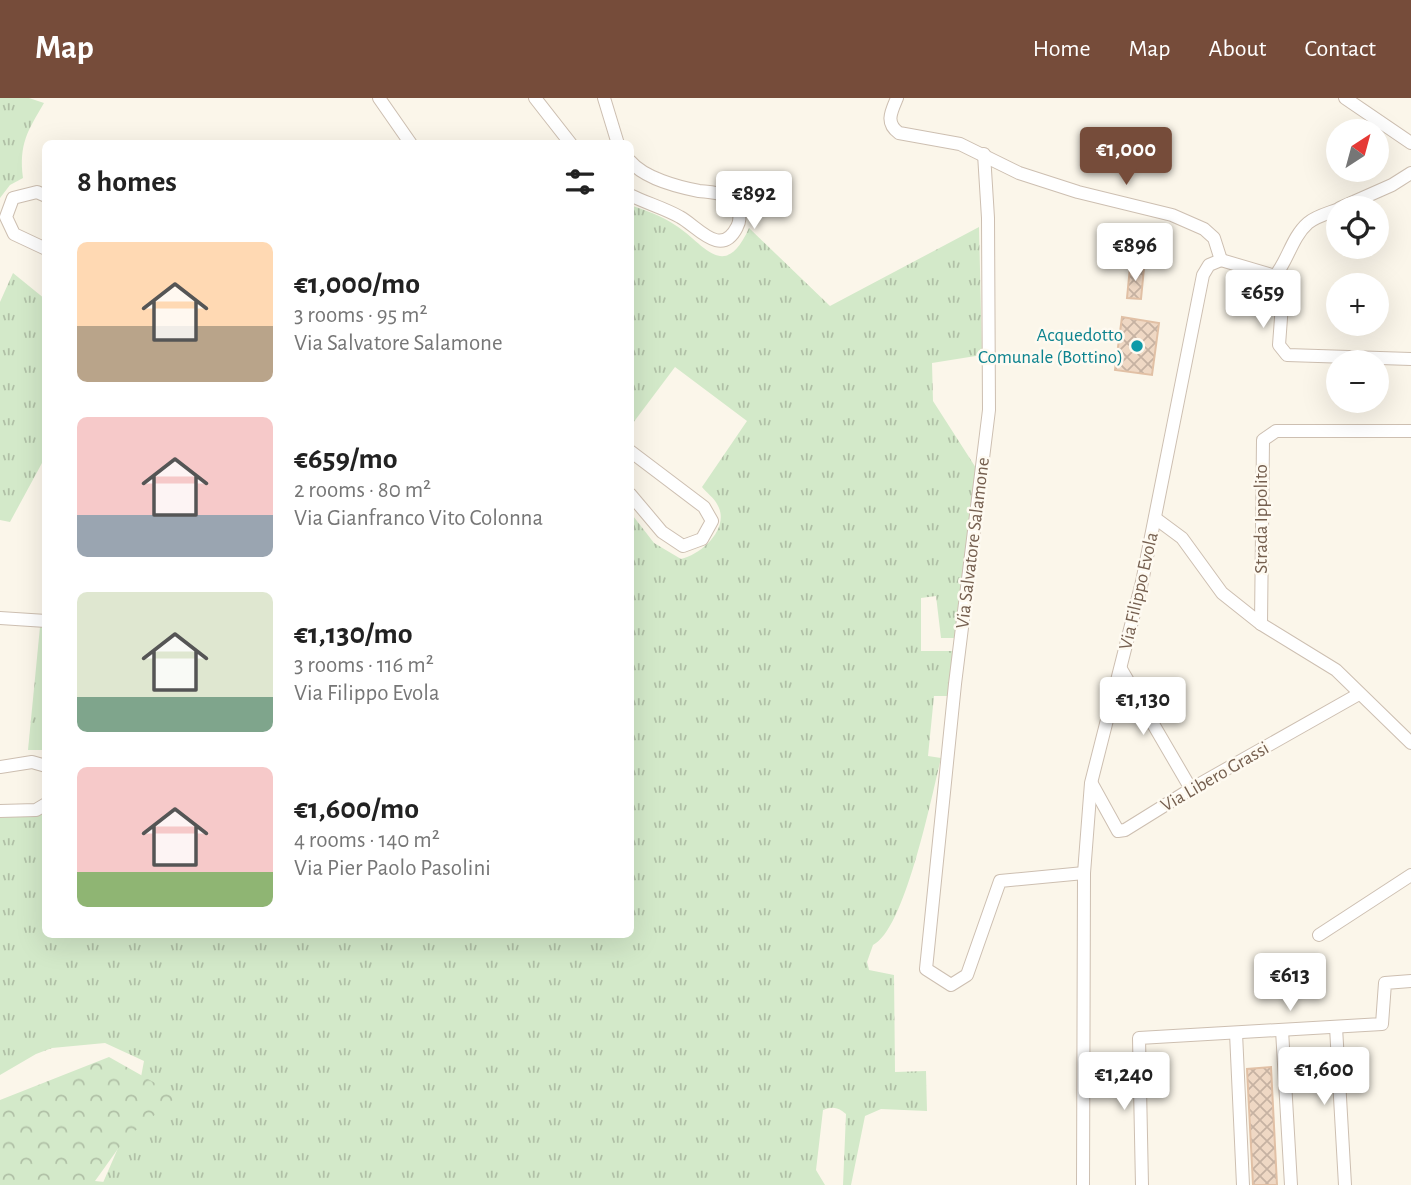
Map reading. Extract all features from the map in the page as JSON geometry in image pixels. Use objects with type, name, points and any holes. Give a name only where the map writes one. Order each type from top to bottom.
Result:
[{"type":"street","points":[[379,98],[408,140]]},
{"type":"street","points":[[535,98],[568,140]]},
{"type":"street","points":[[604,98],[617,140]]},
{"type":"street","points":[[897,98],[890,120],[892,128],[899,133],[940,139],[984,154],[1019,173],[1078,192],[1172,215],[1205,229],[1214,238],[1221,260],[1275,276],[1283,291],[1279,345],[1287,355],[1411,359]]},
{"type":"street","points":[[1345,98],[1411,143]]},
{"type":"street","points":[[1358,98],[1370,113]]},
{"type":"street","name":"Via Salvatore Salamone","points":[[984,154],[988,218],[989,410],[955,684],[926,969],[951,985],[967,975],[1000,881],[1084,873]]},
{"type":"street","points":[[634,164],[649,175],[696,190],[726,196],[737,207],[739,223],[736,230],[723,240],[707,239],[680,217],[634,197]]},
{"type":"street","points":[[1368,196],[1392,186],[1411,173]]},
{"type":"street","points":[[42,194],[37,192],[13,198],[6,217],[14,234],[42,247]]},
{"type":"street","points":[[1275,276],[1284,265],[1300,231],[1310,221],[1326,214]]},
{"type":"street","name":"Via Filippo Evola","points":[[1083,1185],[1084,873],[1091,783],[1121,668],[1155,518],[1203,275],[1209,265],[1221,260]]},
{"type":"street","name":"Strada Ippolito","points":[[1261,624],[1260,519],[1263,440],[1276,431],[1411,431]]},
{"type":"street","points":[[634,454],[704,507],[712,521],[702,539],[683,546],[662,532],[634,499]]},
{"type":"street","points":[[1155,518],[1182,538],[1222,593],[1261,624],[1319,657],[1411,743]]},
{"type":"street","points":[[0,618],[42,621]]},
{"type":"street","points":[[1121,668],[1191,789]]},
{"type":"street","name":"Via Libero Grassi","points":[[1091,783],[1118,831],[1125,830],[1191,789],[1359,694]]},
{"type":"street","points":[[0,767],[32,762],[42,765]]},
{"type":"street","points":[[0,811],[36,810],[42,806]]},
{"type":"street","points":[[1319,935],[1411,875]]},
{"type":"street","points":[[1142,1185],[1139,1038],[1382,1024],[1385,984],[1411,981]]},
{"type":"street","points":[[1336,1027],[1345,1185]]},
{"type":"street","points":[[1282,1030],[1291,1185]]},
{"type":"street","points":[[1236,1033],[1242,1185]]},
{"type":"green space","points":[[0,98],[29,98],[44,103],[23,147],[23,178],[10,185],[0,198]]},
{"type":"green space","points":[[634,206],[665,219],[713,254],[722,256],[731,254],[740,245],[749,228],[830,306],[979,227],[982,355],[932,363],[933,401],[976,468],[957,638],[941,638],[936,596],[921,598],[921,651],[955,651],[949,696],[934,696],[928,756],[941,758],[916,860],[906,889],[896,915],[885,934],[873,945],[867,962],[869,970],[894,975],[895,1072],[926,1071],[927,1111],[881,1109],[865,1116],[851,1185],[843,1185],[846,1114],[833,1108],[823,1110],[816,1170],[825,1185],[102,1185],[135,1109],[144,1061],[105,1043],[52,1048],[0,1075],[0,817],[42,814],[42,938],[634,938],[634,517],[654,543],[681,559],[698,552],[718,530],[720,522],[716,502],[702,487],[747,421],[675,367],[634,422]]},
{"type":"green space","points":[[13,273],[42,297],[42,463],[10,522],[0,520],[0,302]]},
{"type":"green space","points":[[40,627],[42,750],[28,750]]},
{"type":"green space","points":[[109,1057],[178,1096],[125,1139],[95,1181],[133,1185],[0,1185],[0,1100]]},
{"type":"building","points":[[754,193],[760,196],[763,202],[760,208],[754,211],[748,208],[745,202],[748,196]]},
{"type":"building","name":"Acquedotto Comunale (Bottino)","points":[[1130,267],[1144,268],[1141,299],[1127,298]]},
{"type":"building","name":"Acquedotto Comunale (Bottino)","points":[[1122,317],[1159,323],[1152,375],[1115,370]]},
{"type":"building","points":[[1271,1067],[1277,1185],[1253,1185],[1247,1069]]},
{"type":"place","name":"Acquedotto Comunale (Bottino)","points":[[1137,346]]}]
